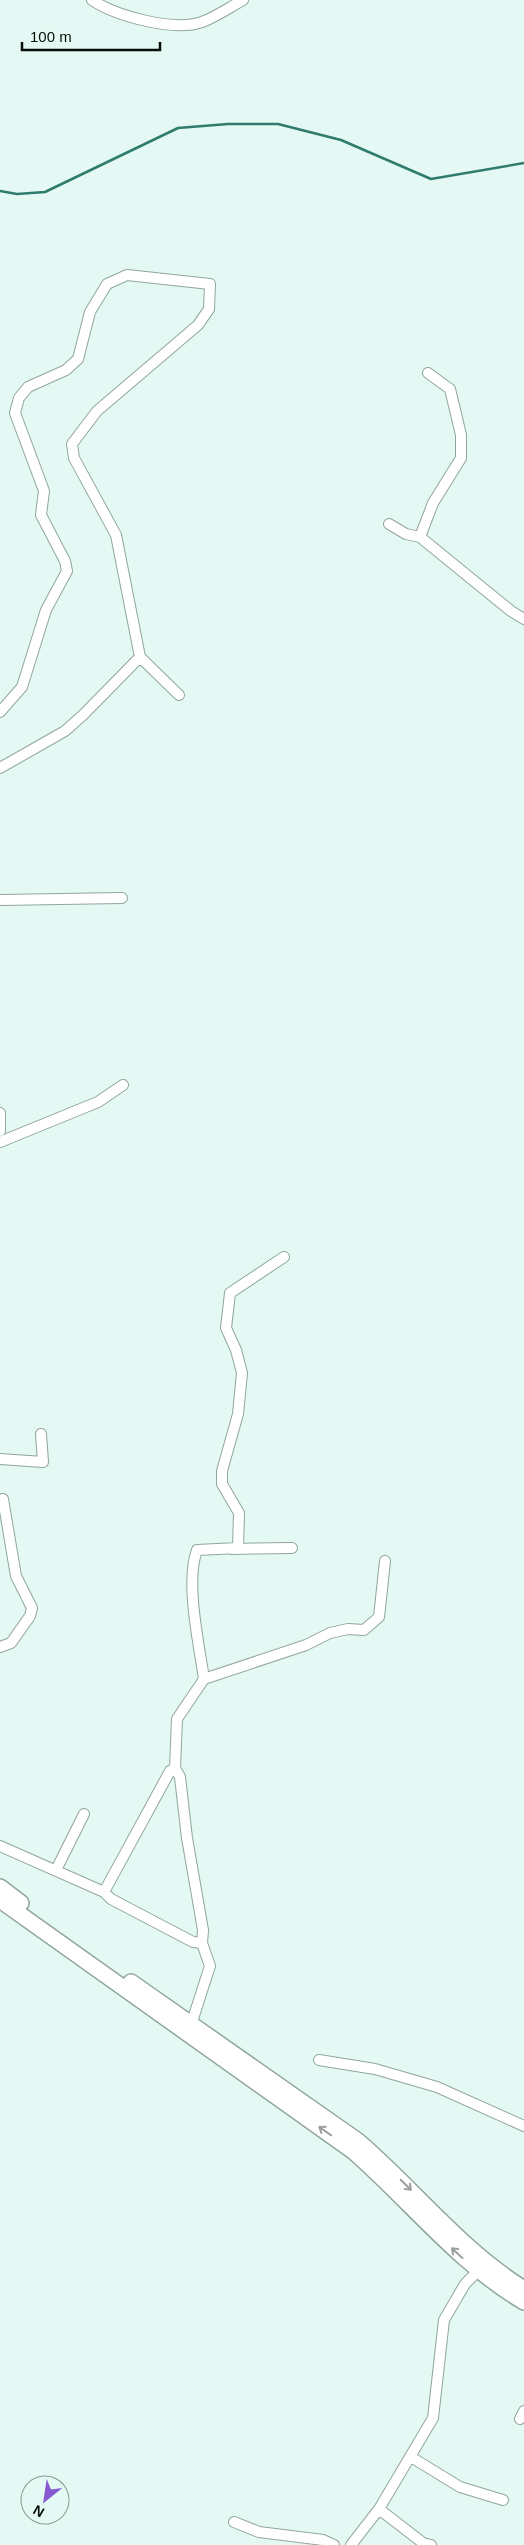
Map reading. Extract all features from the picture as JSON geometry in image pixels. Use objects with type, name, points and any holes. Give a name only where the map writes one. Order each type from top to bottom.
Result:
[{"type":"main road","points":[[0,1887],[189,2030]]},
{"type":"main road","points":[[0,1900],[189,2030],[358,2141],[483,2267],[524,2302]]},
{"type":"main road","points":[[483,2267],[524,2289]]},
{"type":"street","points":[[92,0],[125,15],[177,25],[202,22],[243,0]]},
{"type":"street","points":[[0,712],[22,687],[46,610],[67,571],[65,561],[41,515],[44,492],[15,414],[19,398],[28,387],[66,370],[78,359],[90,312],[107,284],[127,275],[210,284],[211,301],[209,309],[198,325],[97,411],[72,444],[74,458],[116,534],[140,657],[179,695]]},
{"type":"street","points":[[420,537],[433,503],[461,458],[461,435],[450,389],[428,373]]},
{"type":"street","points":[[389,524],[406,534],[420,537],[511,612],[524,619]]},
{"type":"street","points":[[0,768],[65,731],[83,716],[140,657]]},
{"type":"street","points":[[0,900],[122,898]]},
{"type":"street","points":[[0,1142],[98,1102],[123,1085]]},
{"type":"street","points":[[0,1113],[0,1131]]},
{"type":"street","points":[[238,1548],[239,1513],[222,1484],[222,1471],[238,1414],[242,1373],[236,1350],[226,1328],[230,1293],[284,1256]]},
{"type":"street","points":[[0,1459],[42,1462],[41,1434]]},
{"type":"street","points":[[0,1647],[11,1643],[30,1616],[32,1608],[16,1576],[3,1499]]},
{"type":"street","points":[[204,1679],[195,1616],[193,1562],[197,1550],[292,1548]]},
{"type":"street","points":[[189,2030],[210,1966],[202,1943],[203,1930],[187,1838],[180,1777],[175,1768],[177,1720],[204,1679],[306,1645],[330,1634],[348,1629],[364,1630],[379,1617],[385,1561]]},
{"type":"street","points":[[104,1892],[170,1771],[175,1768]]},
{"type":"street","points":[[56,1870],[84,1814]]},
{"type":"street","points":[[0,1846],[104,1892],[110,1899],[193,1942],[202,1943]]},
{"type":"street","points":[[319,2060],[375,2069],[437,2087],[524,2126]]},
{"type":"street","points":[[351,2545],[379,2509],[434,2418],[444,2320],[453,2302],[483,2267]]},
{"type":"street","points":[[411,2457],[460,2487],[503,2500]]},
{"type":"street","points":[[379,2509],[423,2543],[431,2545]]},
{"type":"street","points":[[234,2522],[259,2532],[323,2540],[334,2545]]},
{"type":"waterway","points":[[0,191],[17,194],[45,192],[178,128],[228,124],[278,124],[341,140],[431,179],[524,163]]}]
